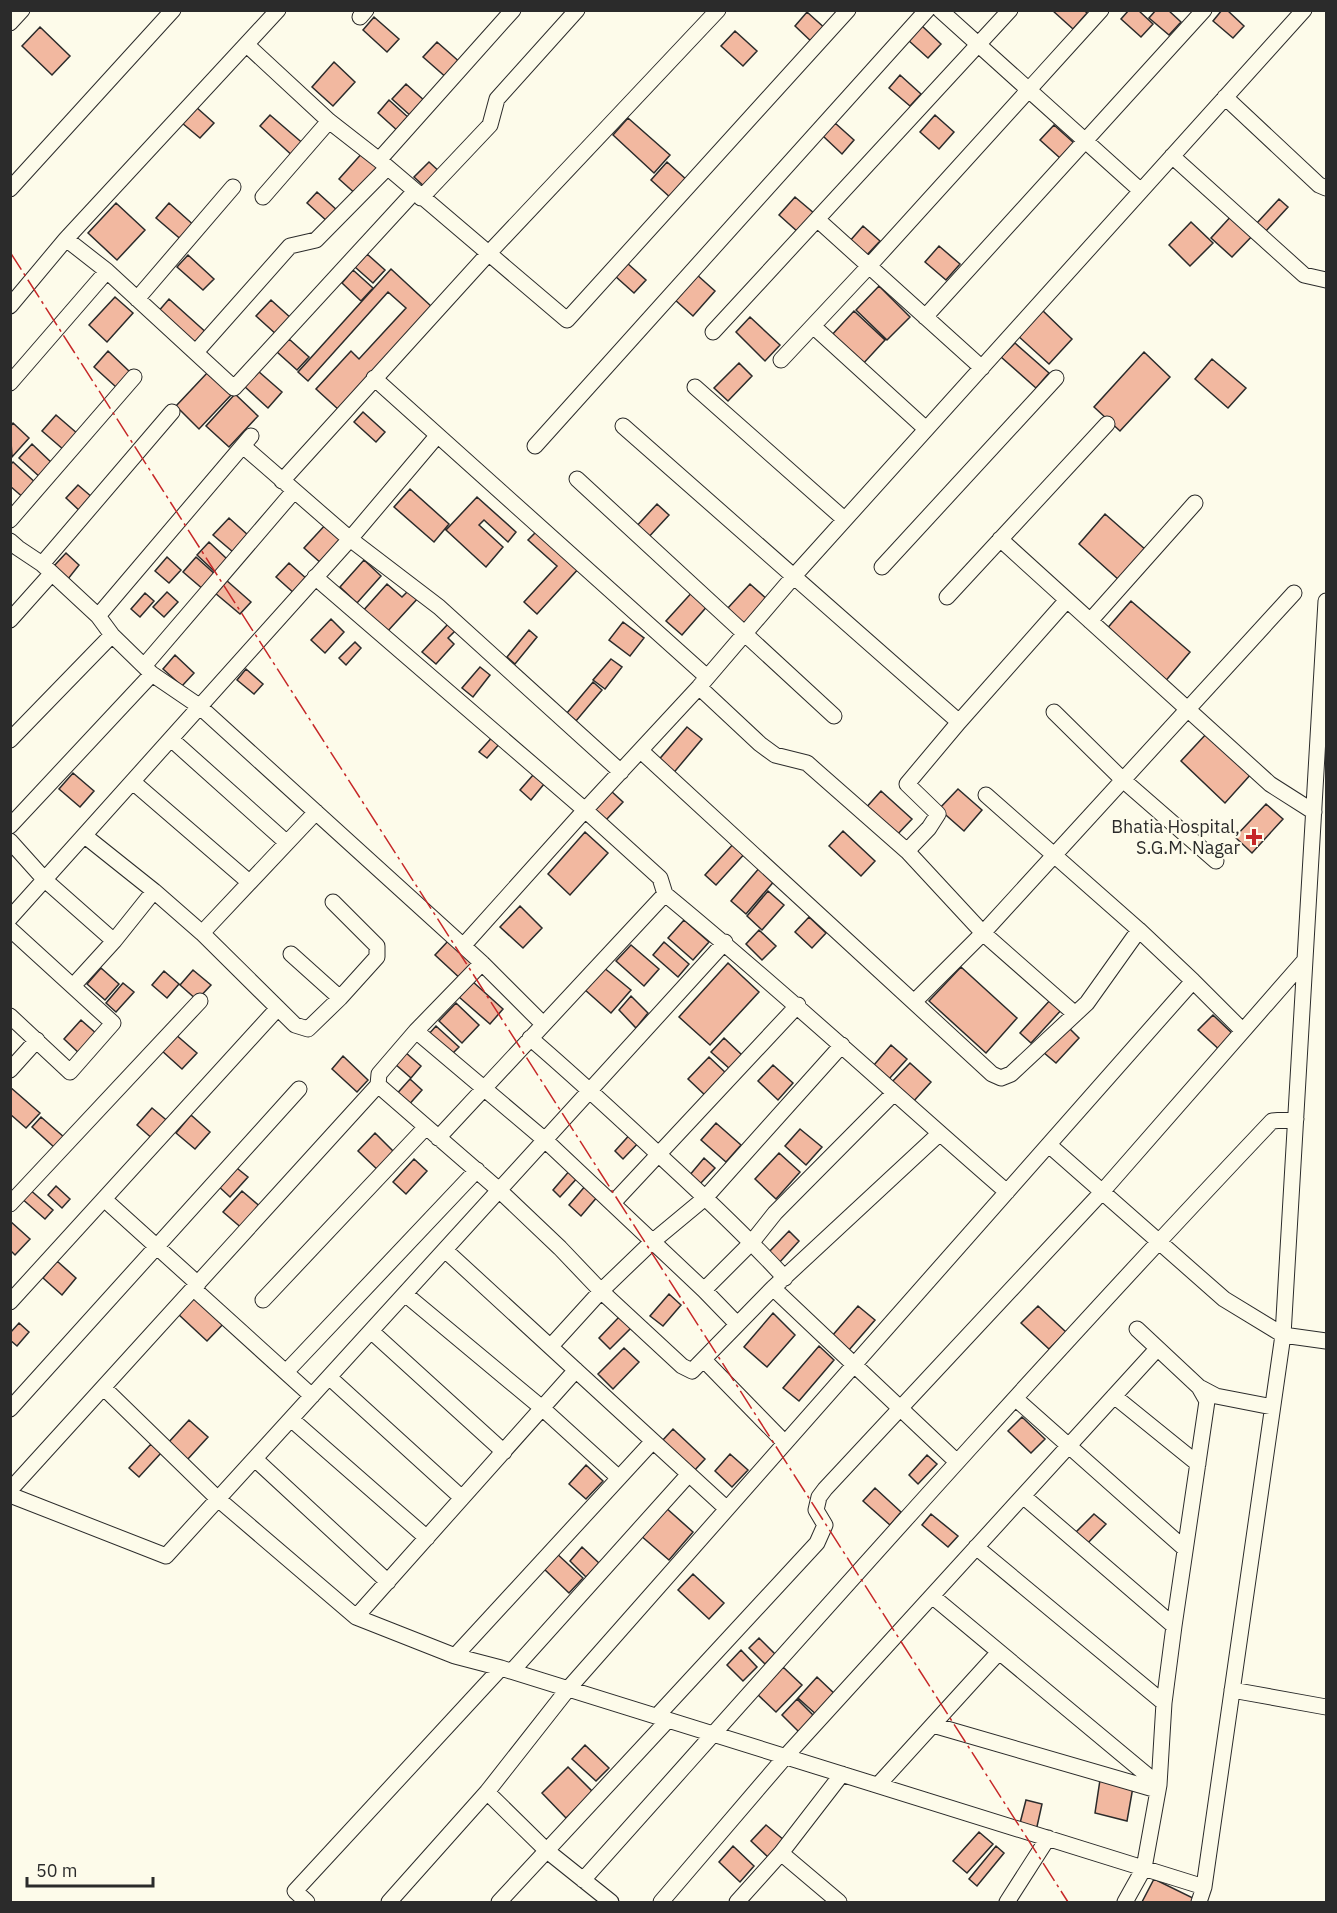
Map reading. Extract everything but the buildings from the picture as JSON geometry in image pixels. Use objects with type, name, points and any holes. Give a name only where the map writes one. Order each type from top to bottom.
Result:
[{"type":"street","points":[[10,23],[21,10]]},
{"type":"street","points":[[10,189],[173,10]]},
{"type":"street","points":[[10,306],[66,239],[278,10]]},
{"type":"street","points":[[196,352],[291,246],[316,240],[513,10]]},
{"type":"street","points":[[66,239],[107,271],[234,388],[418,194],[490,125],[497,99],[577,10]]},
{"type":"street","points":[[10,826],[148,670],[288,486],[374,378],[718,10]]},
{"type":"street","points":[[247,45],[329,121],[383,164],[567,321],[848,10]]},
{"type":"street","points":[[535,446],[927,10]]},
{"type":"street","points":[[940,10],[1141,191]]},
{"type":"street","points":[[713,332],[1010,10]]},
{"type":"street","points":[[781,360],[1101,10]]},
{"type":"street","points":[[925,317],[1204,10]]},
{"type":"street","points":[[463,946],[703,682],[844,519],[1304,10]]},
{"type":"street","points":[[1226,97],[1319,185],[1326,188]]},
{"type":"street","points":[[263,197],[329,121]]},
{"type":"street","points":[[1172,156],[1304,275],[1326,280]]},
{"type":"street","points":[[137,299],[233,188]]},
{"type":"street","points":[[818,220],[982,368]]},
{"type":"street","points":[[10,383],[107,271]]},
{"type":"street","points":[[813,326],[926,429]]},
{"type":"street","points":[[10,520],[134,377]]},
{"type":"street","points":[[374,378],[703,682],[760,744],[775,755],[807,763],[907,851],[983,933],[1075,1014]]},
{"type":"street","points":[[882,567],[1056,378]]},
{"type":"street","points":[[695,387],[844,519]]},
{"type":"street","points":[[10,620],[47,568],[172,412]]},
{"type":"street","points":[[947,597],[1107,424]]},
{"type":"street","points":[[623,426],[959,722]]},
{"type":"street","points":[[10,918],[350,539],[437,436]]},
{"type":"street","points":[[98,616],[247,441],[288,486],[350,539],[439,607],[621,772]]},
{"type":"street","points":[[577,479],[834,716]]},
{"type":"street","points":[[1090,621],[1195,503]]},
{"type":"street","points":[[1000,539],[1270,784],[1314,812]]},
{"type":"street","points":[[13,548],[47,568],[98,616],[112,635],[148,670],[200,706],[482,963],[543,1024]]},
{"type":"street","points":[[315,577],[585,810],[660,878],[666,894],[798,1005],[1007,1192]]},
{"type":"street","points":[[914,1002],[983,933],[1294,593]]},
{"type":"street","points":[[907,851],[929,828],[938,814],[907,784],[1067,600]]},
{"type":"street","points":[[1199,1902],[1204,1887],[1283,1335],[1326,601]]},
{"type":"street","points":[[10,740],[112,635]]},
{"type":"street","points":[[1054,711],[1123,780],[1216,861]]},
{"type":"street","points":[[171,740],[286,842]]},
{"type":"street","points":[[640,752],[992,1074],[1001,1078],[1011,1074],[1087,1003],[1139,930]]},
{"type":"street","points":[[133,782],[249,882]]},
{"type":"street","points":[[986,795],[1139,930],[1243,1031]]},
{"type":"street","points":[[202,933],[316,812]]},
{"type":"street","points":[[85,836],[202,933],[295,1025],[308,1029],[377,957],[378,946],[333,902]]},
{"type":"street","points":[[10,841],[45,880],[114,941]]},
{"type":"street","points":[[73,986],[114,941],[154,891]]},
{"type":"street","points":[[438,1138],[666,894]]},
{"type":"street","points":[[10,928],[113,1023],[70,1072],[10,1016]]},
{"type":"street","points":[[10,1495],[166,1556],[724,942]]},
{"type":"street","points":[[291,954],[340,998]]},
{"type":"street","points":[[499,1902],[816,1543],[825,1526],[816,1510],[819,1497],[1102,1192],[1305,960]]},
{"type":"street","points":[[10,1490],[378,1085],[379,1074],[416,1031],[482,963]]},
{"type":"street","points":[[389,1902],[487,1792],[568,1689],[1193,981]]},
{"type":"street","points":[[10,1204],[200,1001]]},
{"type":"street","points":[[613,1203],[798,1005]]},
{"type":"street","points":[[10,1302],[278,1008]]},
{"type":"street","points":[[416,1031],[545,1140],[737,1324]]},
{"type":"street","points":[[530,1038],[590,1090],[752,1242],[779,1283],[854,1365],[957,1462]]},
{"type":"street","points":[[10,1070],[37,1040]]},
{"type":"street","points":[[551,1346],[600,1291],[652,1242],[705,1198],[842,1045]]},
{"type":"street","points":[[378,1085],[499,1190],[560,1248],[600,1291],[682,1366],[692,1371],[779,1283],[940,1133]]},
{"type":"street","points":[[10,1409],[299,1089]]},
{"type":"street","points":[[704,1290],[752,1242],[775,1213],[894,1093]]},
{"type":"street","points":[[583,1880],[1157,1242],[1272,1121],[1296,1119]]},
{"type":"street","points":[[263,1300],[426,1127]]},
{"type":"street","points":[[1049,1145],[1224,1299],[1283,1335],[1326,1341]]},
{"type":"street","points":[[286,1372],[477,1170]]},
{"type":"street","points":[[104,1199],[312,1396]]},
{"type":"street","points":[[445,1250],[727,1509]]},
{"type":"street","points":[[405,1294],[542,1408],[619,1478]]},
{"type":"street","points":[[1137,1329],[1199,1387],[1216,1396],[1272,1407]]},
{"type":"street","points":[[371,1331],[504,1452]]},
{"type":"street","points":[[661,1902],[786,1756],[1157,1349]]},
{"type":"street","points":[[704,1360],[785,1443]]},
{"type":"street","points":[[356,1617],[576,1370]]},
{"type":"street","points":[[329,1377],[462,1498]]},
{"type":"street","points":[[1125,1902],[1144,1868],[1158,1788],[1164,1703],[1207,1401],[1199,1387]]},
{"type":"street","points":[[104,1388],[218,1499],[356,1617],[455,1656],[506,1669],[1204,1887]]},
{"type":"street","points":[[1114,1396],[1198,1464]]},
{"type":"street","points":[[1016,1399],[1185,1549]]},
{"type":"street","points":[[291,1419],[427,1538]]},
{"type":"street","points":[[455,1656],[653,1441]]},
{"type":"street","points":[[255,1459],[388,1582]]},
{"type":"street","points":[[307,1902],[295,1891],[689,1474]]},
{"type":"street","points":[[1023,1496],[1174,1626]]},
{"type":"street","points":[[976,1547],[1164,1703]]},
{"type":"street","points":[[932,1596],[1158,1788]]},
{"type":"street","points":[[878,1785],[999,1652]]},
{"type":"street","points":[[1232,1690],[1326,1707]]},
{"type":"street","points":[[933,1725],[1158,1788]]},
{"type":"street","points":[[736,1902],[781,1853],[842,1774]]},
{"type":"street","points":[[487,1792],[546,1850],[583,1880],[603,1900]]},
{"type":"street","points":[[1007,1902],[1048,1838]]},
{"type":"street","points":[[781,1853],[839,1902]]},
{"type":"power","points":[[10,252],[1068,1902]]},
{"type":"place","name":"Bhatia Hospital, S.G.M. Nagar","points":[[1254,837]]}]
